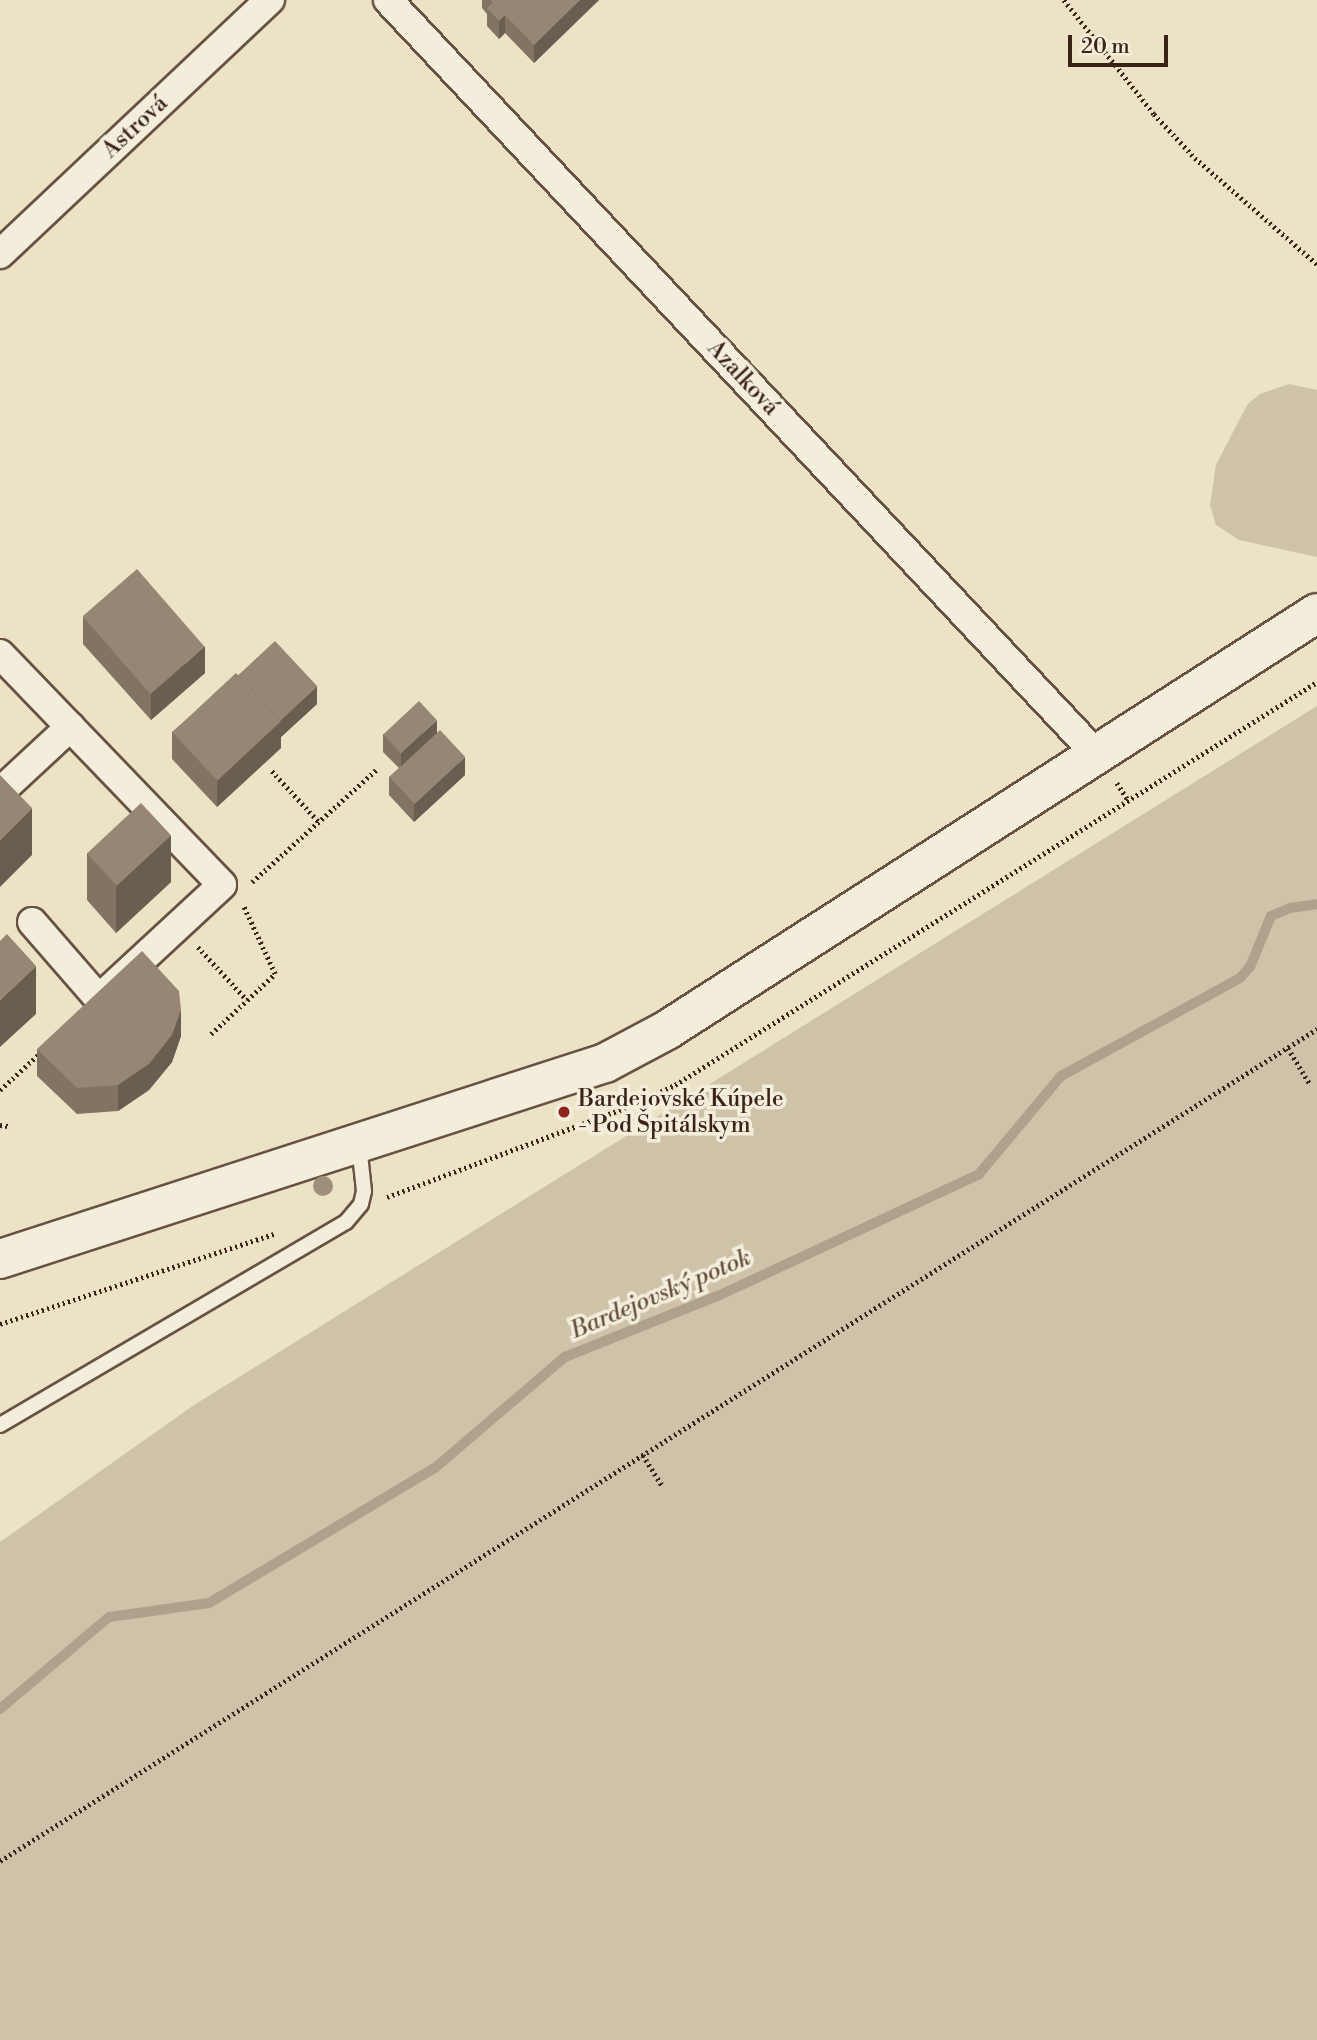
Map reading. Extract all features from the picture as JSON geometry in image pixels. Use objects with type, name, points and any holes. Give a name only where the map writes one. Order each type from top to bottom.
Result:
[{"type":"street","name":"Astrová","points":[[0,254],[270,0]]},
{"type":"street","name":"Azalková","points":[[388,0],[1098,756]]},
{"type":"street","points":[[0,1259],[545,1086],[622,1055],[667,1030],[1098,756],[1317,613]]},
{"type":"street","points":[[0,654],[222,885],[99,999],[32,922]]},
{"type":"street","points":[[0,792],[70,726]]},
{"type":"lane","points":[[0,1425],[346,1222],[356,1213],[365,1191],[359,1143]]},
{"type":"path","points":[[1064,0],[1154,114],[1195,158],[1317,264]]},
{"type":"path","points":[[249,885],[377,769]]},
{"type":"path","points":[[272,771],[318,822]]},
{"type":"path","points":[[1122,791],[1128,800]]},
{"type":"path","points":[[212,1034],[275,974],[239,894]]},
{"type":"path","points":[[192,941],[247,1000]]},
{"type":"path","points":[[0,1861],[1317,1029]]},
{"type":"path","points":[[0,1090],[50,1045]]},
{"type":"path","points":[[1288,1048],[1310,1084]]},
{"type":"path","points":[[0,1125],[8,1126]]},
{"type":"path","points":[[643,1455],[662,1486]]},
{"type":"shaded area","points":[[1289,384],[1317,390],[1317,557],[1239,540],[1216,525],[1210,505],[1216,465],[1247,405],[1260,394]]},
{"type":"shaded area","points":[[1317,706],[1317,2040],[0,2040],[0,1542],[194,1405]]},
{"type":"building","points":[[491,0],[580,0],[534,45],[505,15],[499,21],[487,8],[493,2]]},
{"type":"building","points":[[137,569],[205,647],[150,694],[83,616]]},
{"type":"building","points":[[275,641],[317,686],[281,720],[238,675]]},
{"type":"building","points":[[236,673],[281,721],[217,781],[172,732]]},
{"type":"building","points":[[419,701],[437,720],[401,753],[383,734]]},
{"type":"building","points":[[440,730],[465,757],[415,804],[390,777]]},
{"type":"building","points":[[0,775],[32,808],[0,840]]},
{"type":"building","points":[[141,803],[171,835],[117,886],[87,853]]},
{"type":"building","points":[[7,934],[36,966],[0,1000],[0,941]]},
{"type":"building","points":[[142,951],[179,991],[181,1010],[172,1035],[149,1064],[118,1085],[77,1088],[37,1049]]},
{"type":"waterway","name":"Bardejovský potok","points":[[0,1709],[109,1617],[209,1603],[436,1467],[565,1357],[720,1295],[979,1174],[1061,1076],[1240,978],[1250,967],[1271,916],[1290,908],[1317,904]]},
{"type":"place","name":"Bardejovské Kúpele - Pod Špitálskym","points":[[564,1112]]}]
